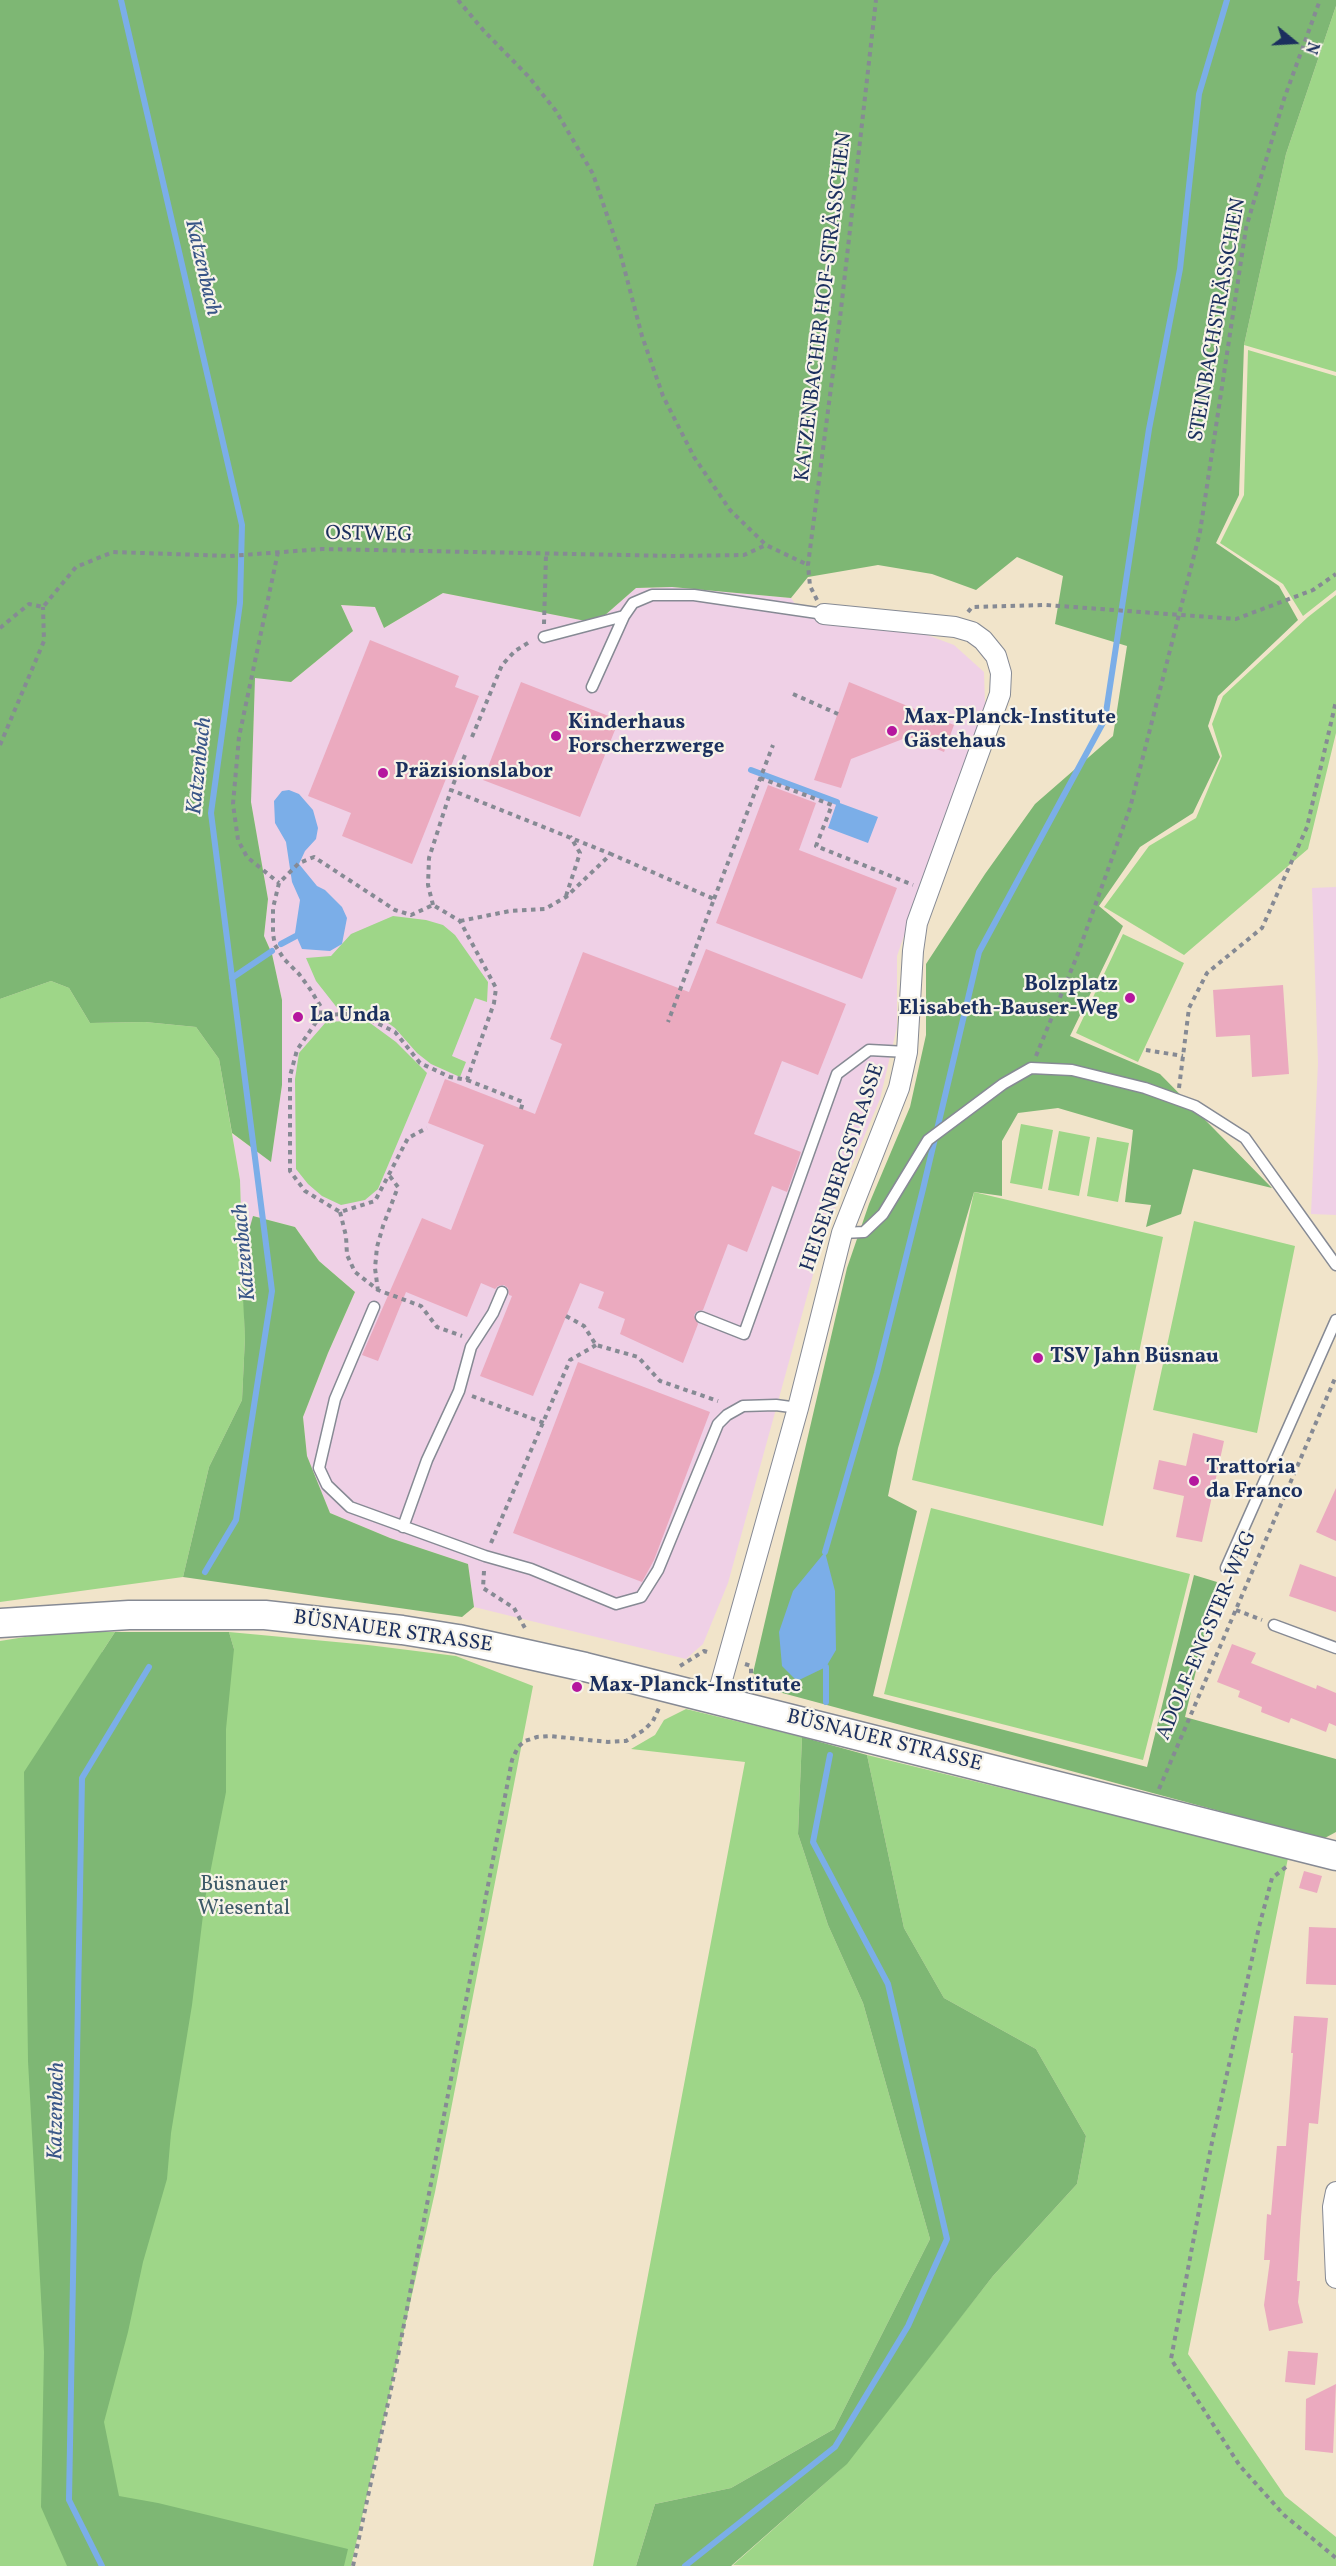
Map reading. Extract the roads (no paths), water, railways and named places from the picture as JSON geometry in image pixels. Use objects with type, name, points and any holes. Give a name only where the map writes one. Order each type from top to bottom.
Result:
[{"type":"street","name":"HEISENBERGSTRASSE","points":[[716,1701],[798,1408],[842,1233],[899,1088],[907,1052],[913,951],[917,923],[1000,694],[1001,673],[996,656],[983,640],[972,632],[955,627],[824,614]]},
{"type":"street","name":"BÜSNAUER STRASSE","points":[[0,1623],[129,1615],[265,1615],[391,1628],[458,1639],[519,1652],[1151,1808],[1336,1856]]},
{"type":"street","points":[[1336,2192],[1333,2207],[1336,2278]]},
{"type":"lane","points":[[592,687],[624,616],[633,603],[652,595],[694,595],[824,614]]},
{"type":"lane","points":[[544,637],[624,616]]},
{"type":"lane","points":[[701,1317],[744,1334],[837,1074],[869,1050],[907,1052]]},
{"type":"lane","points":[[842,1233],[864,1232],[883,1214],[928,1140],[1003,1084],[1031,1068],[1072,1070],[1145,1088],[1195,1106],[1245,1138],[1336,1265]]},
{"type":"lane","points":[[403,1527],[427,1460],[459,1391],[471,1347],[493,1313],[502,1292]]},
{"type":"lane","points":[[374,1306],[335,1399],[320,1468],[327,1485],[350,1507],[485,1556],[531,1569],[616,1604],[641,1597],[655,1568],[708,1431],[727,1415],[743,1406],[776,1404],[798,1408]]},
{"type":"lane","points":[[1226,1568],[1336,1320]]},
{"type":"lane","points":[[1274,1625],[1336,1648]]},
{"type":"water","points":[[289,790],[299,794],[313,810],[318,828],[316,839],[305,851],[299,864],[317,886],[325,890],[342,907],[347,918],[342,944],[330,951],[302,949],[295,933],[300,900],[292,882],[286,842],[275,823],[274,801],[282,791]]},
{"type":"water","points":[[837,802],[878,817],[868,843],[828,828]]},
{"type":"water","points":[[825,1552],[835,1591],[836,1650],[826,1667],[797,1681],[782,1666],[779,1632],[793,1591]]},
{"type":"waterway","name":"Katzenbach","points":[[121,0],[242,525],[240,603],[211,813],[272,1291],[236,1520],[205,1572]]},
{"type":"waterway","points":[[825,1552],[877,1373],[979,952],[1105,719],[1149,429],[1180,269],[1199,94],[1227,0]]},
{"type":"waterway","points":[[751,770],[837,802]]},
{"type":"waterway","points":[[281,944],[296,936]]},
{"type":"waterway","points":[[232,978],[272,951]]},
{"type":"waterway","name":"Katzenbach","points":[[102,2566],[69,2500],[82,1778],[149,1667]]},
{"type":"waterway","points":[[826,1667],[826,1702]]},
{"type":"waterway","points":[[685,2566],[835,2447],[908,2326],[947,2239],[888,1984],[813,1842],[830,1755]]},
{"type":"place","name":"Max-Planck-Institute Gästehaus","points":[[892,731]]},
{"type":"place","name":"Kinderhaus Forscherzwerge","points":[[556,736]]},
{"type":"place","name":"Präzisionslabor","points":[[383,773]]},
{"type":"place","name":"Bolzplatz Elisabeth-Bauser-Weg","points":[[1130,998]]},
{"type":"place","name":"La Unda","points":[[298,1017]]},
{"type":"place","name":"TSV Jahn Büsnau","points":[[1038,1358]]},
{"type":"place","name":"Trattoria da Franco","points":[[1194,1481]]},
{"type":"place","name":"Max-Planck-Institute","points":[[577,1687]]},
{"type":"park label","name":"Büsnauer Wiesental","points":[[244,1898]]}]
